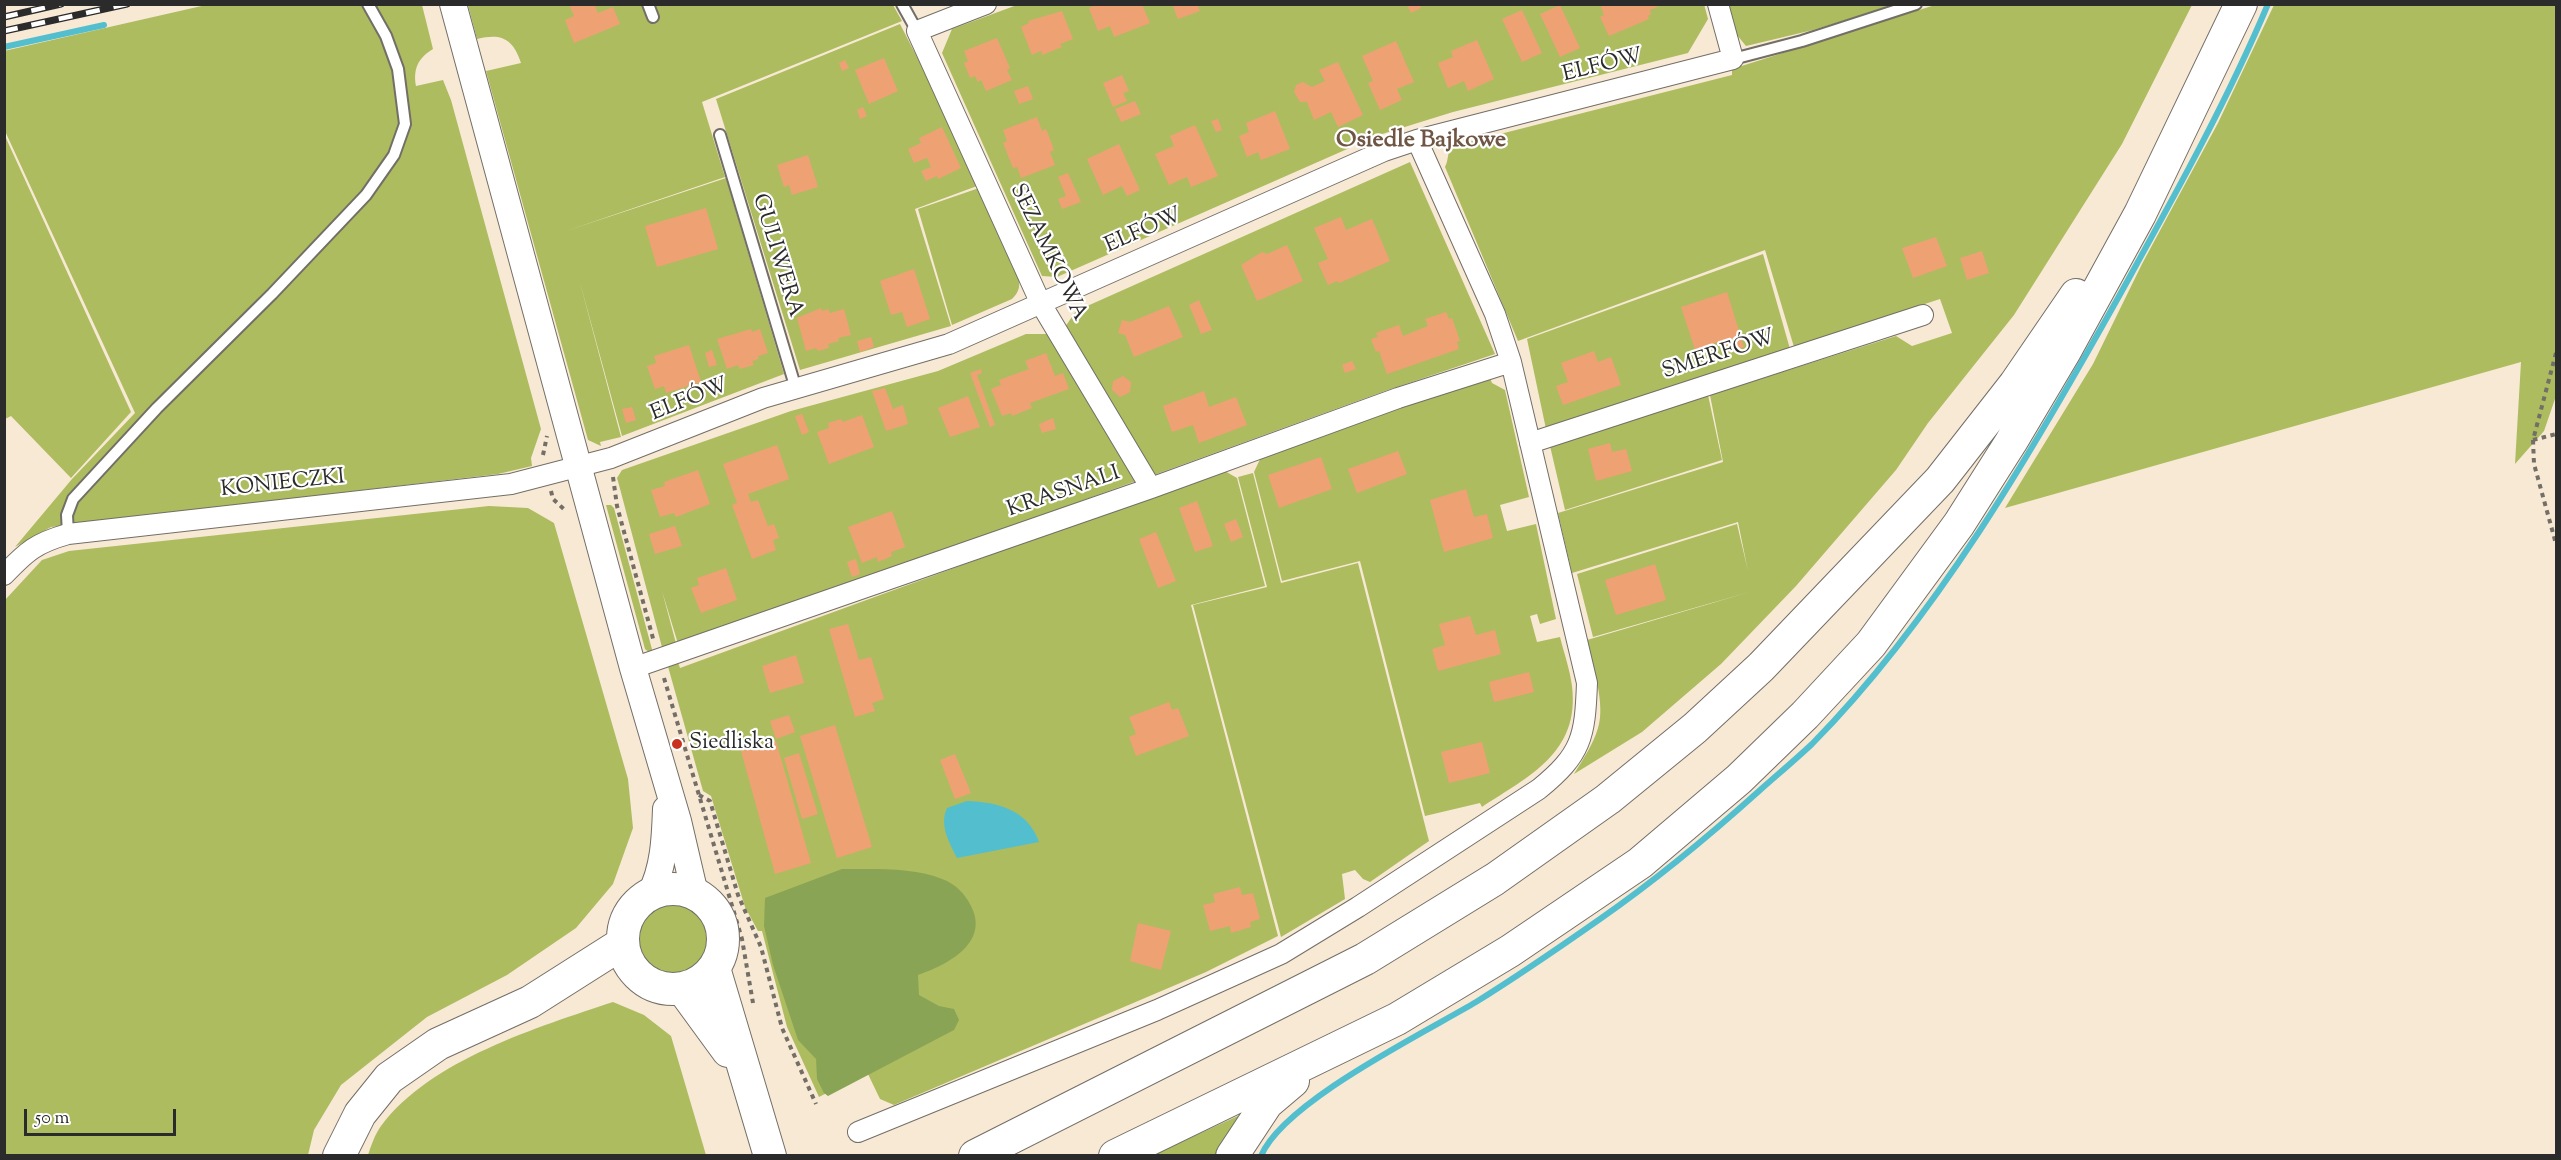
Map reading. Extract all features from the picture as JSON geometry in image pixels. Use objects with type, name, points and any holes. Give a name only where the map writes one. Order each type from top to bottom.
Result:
[{"type":"main road","points":[[1115,1155],[1397,1019],[1510,951],[1640,863],[1739,779],[1805,715],[1870,644],[1959,524],[2065,351],[2140,214],[2241,4]]},
{"type":"main road","points":[[975,1155],[1365,959],[1504,873],[1608,799],[1695,728],[1823,604],[1940,480],[1960,455],[2015,384],[2100,261],[2199,91]]},
{"type":"main road","points":[[676,889],[695,894],[708,903],[718,915],[723,930],[723,946],[714,968],[698,983],[682,988],[666,989],[651,985],[638,975],[628,962],[623,943],[628,917],[637,904],[650,895],[676,889]]},
{"type":"main road","points":[[339,1155],[360,1114],[389,1078],[438,1044],[530,1002],[623,943]]},
{"type":"main road","points":[[714,968],[770,1155]]},
{"type":"main road","points":[[530,1002],[638,975]]},
{"type":"main road","points":[[682,988],[748,1078]]},
{"type":"main road","points":[[1232,1155],[1267,1103],[1294,1080],[1338,1049]]},
{"type":"street","points":[[453,4],[633,668],[678,821],[695,894]]},
{"type":"street","points":[[917,31],[986,4]]},
{"type":"street","points":[[1718,4],[1733,59]]},
{"type":"street","name":"SEZAMKOWA","points":[[917,31],[1041,304],[1151,488]]},
{"type":"street","name":"ELFÓW","points":[[579,466],[611,458],[729,410],[949,344],[1373,156],[1417,140],[1733,59]]},
{"type":"street","points":[[858,1132],[1157,1010],[1281,954],[1358,907],[1539,789],[1561,771],[1576,752],[1585,723],[1587,683],[1511,362],[1495,314],[1417,140]]},
{"type":"street","name":"SMERFÓW","points":[[1530,443],[1923,315]]},
{"type":"street","name":"KRASNALI","points":[[633,668],[1151,488],[1398,398],[1511,362]]},
{"type":"street","name":"KONIECZKI","points":[[4,575],[26,552],[44,540],[68,534],[511,484],[579,466]]},
{"type":"street","points":[[650,895],[657,880],[664,843],[667,788]]},
{"type":"lane","points":[[68,534],[67,515],[73,499],[164,401],[272,294],[358,203],[394,155],[405,124],[398,69],[387,36],[369,4]]},
{"type":"lane","points":[[648,4],[653,17]]},
{"type":"lane","points":[[902,4],[917,31]]},
{"type":"lane","points":[[1733,59],[1802,41],[1916,4]]},
{"type":"lane","name":"GULIWERA","points":[[720,135],[796,389]]},
{"type":"path","points":[[2556,353],[2533,440],[2534,464],[2556,544]]},
{"type":"path","points":[[543,463],[548,429]]},
{"type":"path","points":[[2533,440],[2556,434]]},
{"type":"path","points":[[615,470],[613,478],[616,496]]},
{"type":"path","points":[[550,486],[553,499],[566,511]]},
{"type":"path","points":[[754,1008],[742,939],[699,795],[710,801],[738,895],[761,947],[782,1028],[816,1104]]},
{"type":"green space","points":[[1704,4],[1708,19],[1688,53],[1453,112],[1379,135],[1057,277],[1042,276],[942,53],[952,29],[1017,5]]},
{"type":"green space","points":[[206,5],[422,5],[433,49],[418,64],[415,74],[416,86],[443,80],[451,100],[541,429],[531,458],[532,466],[498,474],[51,527],[15,547],[72,479],[135,413],[5,131],[4,51]]},
{"type":"green space","points":[[468,5],[893,5],[902,21],[702,102],[725,177],[566,231],[726,178],[784,374],[622,436],[579,279],[621,437],[600,442],[601,446],[588,440],[486,71],[521,63],[514,48],[505,40],[493,37],[477,39]]},
{"type":"green space","points":[[1726,5],[1895,5],[1813,30],[1746,46],[1732,29]]},
{"type":"green space","points":[[1935,5],[2192,5],[2122,144],[2014,315],[1928,423],[1896,470],[1796,586],[1721,664],[1642,732],[1574,774],[1588,752],[1600,718],[1597,684],[1587,640],[1753,591],[1593,637],[1577,574],[1737,524],[1748,571],[1738,522],[1572,573],[1558,513],[1723,462],[1710,395],[1896,336],[1912,346],[1952,333],[1940,299],[1794,347],[1765,250],[1518,341],[1445,167],[1449,152],[1457,145],[1732,75],[1732,69]]},
{"type":"green space","points":[[2274,5],[2556,5],[2556,396],[2544,431],[2515,464],[2521,362],[2005,508],[2093,364],[2142,264],[2218,123]]},
{"type":"green space","points":[[900,24],[934,90],[977,186],[915,209],[951,326],[800,370],[716,99]]},
{"type":"green space","points":[[5,136],[131,412],[71,478],[11,416],[5,419]]},
{"type":"green space","points":[[1410,162],[1495,354],[1385,391],[1154,475],[1065,327],[1076,311]]},
{"type":"green space","points":[[979,188],[1019,280],[1019,288],[1012,299],[952,325],[918,209]]},
{"type":"green space","points":[[1763,254],[1790,349],[1546,429],[1527,339]]},
{"type":"green space","points":[[1026,334],[1048,334],[1136,481],[679,647],[662,591],[677,647],[663,651],[617,478],[622,470],[791,411],[938,371]]},
{"type":"green space","points":[[1490,378],[1492,383],[1505,390],[1529,497],[1500,505],[1507,531],[1536,524],[1556,619],[1540,624],[1537,614],[1530,616],[1537,642],[1560,637],[1572,686],[1572,709],[1568,729],[1559,746],[1533,773],[1482,807],[1480,803],[1425,816],[1360,561],[1282,581],[1254,472],[1262,455],[1450,387]]},
{"type":"green space","points":[[1708,395],[1722,460],[1565,510],[1550,446]]},
{"type":"green space","points":[[1223,470],[1237,478],[1265,586],[1191,605],[1278,936],[1206,972],[894,1105],[880,1099],[867,1072],[819,1097],[787,1027],[762,931],[758,931],[745,907],[711,796],[703,791],[667,663],[677,659],[680,668]]},
{"type":"green space","points":[[1253,473],[1281,583],[1358,563],[1429,841],[1370,882],[1363,879],[1355,870],[1342,874],[1345,899],[1281,937],[1193,605],[1267,587],[1238,477]]},
{"type":"green space","points":[[606,505],[614,508],[653,653],[645,649]]},
{"type":"green space","points":[[489,506],[528,508],[554,523],[628,779],[633,828],[613,884],[576,928],[507,975],[427,1017],[341,1085],[314,1130],[308,1155],[5,1155],[5,600],[42,560],[69,551]]},
{"type":"green space","points":[[842,869],[919,872],[947,881],[960,890],[969,902],[975,919],[975,931],[963,951],[953,959],[918,975],[919,995],[939,1006],[954,1009],[959,1020],[954,1030],[828,1096],[817,1079],[816,1059],[798,1040],[773,965],[764,926],[765,898]]},
{"type":"green space","points":[[667,905],[681,905],[694,911],[703,920],[709,933],[707,953],[699,965],[681,975],[667,975],[654,969],[645,960],[639,947],[639,933],[645,920],[654,911]]},
{"type":"green space","points":[[613,1002],[644,1015],[671,1036],[706,1155],[368,1155],[381,1126],[402,1103],[427,1082],[487,1049]]},
{"type":"green space","points":[[1240,1115],[1220,1155],[1153,1155]]},
{"type":"water","points":[[967,801],[990,803],[1020,815],[1034,831],[1039,842],[957,858],[946,833],[945,814],[947,808]]},
{"type":"building","points":[[577,4],[594,4],[598,13],[613,7],[620,24],[574,43],[565,20],[574,16],[570,7]]},
{"type":"building","points":[[1097,4],[1142,4],[1150,23],[1114,37],[1110,26],[1098,31],[1089,8]]},
{"type":"building","points":[[1172,4],[1197,4],[1200,11],[1178,19]]},
{"type":"building","points":[[1407,4],[1419,4],[1421,8],[1411,13]]},
{"type":"building","points":[[1600,4],[1658,4],[1659,6],[1650,10],[1649,19],[1609,36],[1600,17],[1604,15]]},
{"type":"building","points":[[1560,5],[1580,48],[1560,57],[1540,14]]},
{"type":"building","points":[[1522,10],[1542,53],[1522,62],[1502,19]]},
{"type":"building","points":[[1062,11],[1073,39],[1060,44],[1062,47],[1042,55],[1041,51],[1032,55],[1021,27],[1029,23],[1028,21]]},
{"type":"building","points":[[997,38],[1010,68],[1007,70],[1012,80],[986,91],[981,80],[978,82],[975,76],[970,78],[964,63],[968,61],[964,51]]},
{"type":"building","points":[[1477,40],[1494,79],[1468,91],[1464,81],[1448,88],[1438,63],[1453,57],[1451,51]]},
{"type":"building","points":[[1396,41],[1414,82],[1397,89],[1402,100],[1380,110],[1368,83],[1373,81],[1362,56]]},
{"type":"building","points":[[884,58],[898,91],[869,104],[855,70]]},
{"type":"building","points":[[845,60],[849,68],[842,71],[839,63]]},
{"type":"building","points":[[1338,62],[1363,115],[1338,127],[1331,112],[1314,120],[1307,102],[1300,102],[1294,92],[1296,85],[1303,82],[1312,87],[1325,81],[1319,70]]},
{"type":"building","points":[[1122,75],[1129,91],[1123,93],[1127,101],[1113,107],[1103,83]]},
{"type":"building","points":[[1028,86],[1033,99],[1019,104],[1014,91]]},
{"type":"building","points":[[1135,101],[1141,114],[1121,122],[1115,109]]},
{"type":"building","points":[[863,107],[867,116],[860,119],[857,110]]},
{"type":"building","points":[[1275,111],[1290,149],[1261,160],[1258,152],[1247,157],[1239,136],[1249,132],[1246,123]]},
{"type":"building","points":[[1037,117],[1042,131],[1046,129],[1050,139],[1054,150],[1050,152],[1055,165],[1021,178],[1017,167],[1013,168],[1003,143],[1007,141],[1003,130]]},
{"type":"building","points":[[1218,119],[1222,130],[1216,132],[1211,121]]},
{"type":"building","points":[[1195,125],[1218,176],[1191,187],[1187,177],[1169,185],[1155,154],[1174,146],[1170,136]]},
{"type":"building","points":[[942,127],[961,168],[938,179],[937,176],[926,181],[921,171],[931,167],[927,158],[914,163],[908,149],[921,143],[919,138]]},
{"type":"building","points":[[1119,144],[1140,190],[1127,196],[1122,186],[1103,195],[1087,159]]},
{"type":"building","points":[[808,155],[818,187],[792,195],[789,185],[784,187],[777,165]]},
{"type":"building","points":[[1068,173],[1081,202],[1062,209],[1058,199],[1066,196],[1058,177]]},
{"type":"building","points":[[706,208],[718,249],[657,267],[645,226]]},
{"type":"building","points":[[1341,217],[1346,230],[1372,219],[1390,261],[1339,283],[1337,281],[1328,285],[1318,263],[1328,259],[1314,228]]},
{"type":"building","points":[[1936,237],[1947,266],[1913,278],[1902,248]]},
{"type":"building","points":[[1287,245],[1303,281],[1257,301],[1241,265],[1262,252],[1267,254]]},
{"type":"building","points":[[1982,251],[1989,273],[1967,280],[1960,258]]},
{"type":"building","points":[[914,269],[930,319],[907,327],[902,312],[891,315],[880,281]]},
{"type":"building","points":[[1727,292],[1744,347],[1725,353],[1721,341],[1695,350],[1681,307]]},
{"type":"building","points":[[1199,300],[1212,330],[1201,334],[1189,305]]},
{"type":"building","points":[[1169,306],[1183,337],[1134,357],[1125,335],[1118,333],[1122,320],[1130,322]]},
{"type":"building","points":[[821,308],[822,311],[828,309],[830,313],[844,309],[851,335],[838,338],[839,341],[828,344],[829,348],[806,351],[797,318]]},
{"type":"building","points":[[1446,312],[1449,319],[1452,318],[1460,341],[1457,342],[1459,349],[1387,374],[1379,351],[1376,352],[1371,339],[1378,337],[1376,333],[1399,325],[1403,336],[1428,326],[1425,319]]},
{"type":"building","points":[[751,329],[752,332],[760,329],[768,353],[752,361],[754,365],[740,369],[738,365],[727,369],[717,339]]},
{"type":"building","points":[[871,337],[874,347],[860,352],[857,341]]},
{"type":"building","points":[[689,345],[701,382],[666,393],[664,386],[655,389],[647,366],[656,363],[654,356]]},
{"type":"building","points":[[712,350],[717,365],[709,367],[705,353]]},
{"type":"building","points":[[1594,351],[1598,362],[1611,357],[1621,385],[1563,405],[1556,386],[1568,382],[1561,363]]},
{"type":"building","points":[[1046,353],[1055,376],[1063,373],[1069,389],[1030,403],[1032,408],[1012,416],[1011,413],[1002,416],[991,389],[1001,385],[999,380],[1029,369],[1025,361]]},
{"type":"building","points":[[1352,361],[1356,369],[1345,373],[1342,365]]},
{"type":"building","points":[[981,369],[982,373],[977,375],[995,425],[990,427],[970,373]]},
{"type":"building","points":[[1123,376],[1131,382],[1130,392],[1120,397],[1112,390],[1113,381]]},
{"type":"building","points":[[720,380],[724,392],[716,395],[712,383]]},
{"type":"building","points":[[885,388],[893,409],[903,405],[908,424],[886,431],[872,391]]},
{"type":"building","points":[[1204,391],[1209,407],[1236,397],[1247,425],[1199,443],[1193,425],[1172,432],[1163,406]]},
{"type":"building","points":[[968,396],[980,427],[950,437],[938,408]]},
{"type":"building","points":[[632,407],[636,420],[626,423],[622,409]]},
{"type":"building","points":[[802,414],[809,432],[802,435],[795,416]]},
{"type":"building","points":[[862,415],[874,447],[829,464],[817,432],[829,428],[828,423],[841,419],[843,422]]},
{"type":"building","points":[[1053,418],[1056,429],[1042,433],[1039,424]]},
{"type":"building","points":[[1610,443],[1612,452],[1626,449],[1632,471],[1596,481],[1588,449]]},
{"type":"building","points":[[777,445],[789,479],[748,494],[751,502],[758,500],[768,526],[774,524],[779,538],[773,540],[776,550],[752,559],[732,505],[737,503],[723,464]]},
{"type":"building","points":[[1398,451],[1407,474],[1357,493],[1348,469]]},
{"type":"building","points":[[1321,457],[1332,489],[1279,508],[1268,475]]},
{"type":"building","points":[[698,470],[710,504],[676,517],[674,513],[660,517],[651,490],[665,486],[664,482]]},
{"type":"building","points":[[1466,489],[1474,517],[1487,514],[1493,538],[1444,552],[1430,500]]},
{"type":"building","points":[[1197,501],[1213,546],[1195,552],[1179,508]]},
{"type":"building","points":[[892,511],[905,547],[891,552],[892,556],[878,562],[877,557],[862,563],[848,527]]},
{"type":"building","points":[[1236,519],[1243,537],[1231,542],[1224,524]]},
{"type":"building","points":[[675,526],[682,546],[655,554],[649,534]]},
{"type":"building","points":[[1156,532],[1176,581],[1158,588],[1139,539]]},
{"type":"building","points":[[856,559],[860,574],[852,577],[847,562]]},
{"type":"building","points":[[1655,564],[1666,600],[1616,615],[1605,580]]},
{"type":"building","points":[[726,568],[737,600],[701,613],[691,588],[699,585],[697,578]]},
{"type":"building","points":[[1470,616],[1476,635],[1495,630],[1501,654],[1438,671],[1432,649],[1445,645],[1439,624]]},
{"type":"building","points":[[848,624],[859,660],[871,657],[884,699],[872,703],[875,711],[855,717],[829,629]]},
{"type":"building","points":[[796,655],[804,683],[770,693],[762,666]]},
{"type":"building","points":[[1529,672],[1534,692],[1494,702],[1489,682]]},
{"type":"building","points":[[1169,702],[1172,710],[1178,708],[1189,736],[1136,756],[1129,737],[1136,734],[1129,717]]},
{"type":"building","points":[[789,715],[795,732],[776,739],[770,721]]},
{"type":"building","points":[[835,725],[872,847],[837,858],[800,736]]},
{"type":"building","points":[[776,741],[811,863],[775,874],[741,751]]},
{"type":"building","points":[[1482,742],[1490,773],[1449,783],[1441,752]]},
{"type":"building","points":[[799,753],[818,814],[802,819],[784,758]]},
{"type":"building","points":[[955,754],[971,793],[955,799],[940,760]]},
{"type":"building","points":[[1240,887],[1242,895],[1253,893],[1260,919],[1250,922],[1251,927],[1231,933],[1230,926],[1210,931],[1203,905],[1215,902],[1213,894]]},
{"type":"building","points":[[1138,923],[1171,931],[1161,970],[1130,961]]},
{"type":"waterway","points":[[1261,1156],[1274,1135],[1325,1092],[1357,1070],[1507,982],[1600,919],[1662,873],[1721,825],[1806,750],[1857,695],[1941,588],[2016,474],[2158,226],[2234,79],[2268,4]]},
{"type":"waterway","points":[[4,47],[104,25]]},
{"type":"railway","points":[[4,17],[61,4]]},
{"type":"railway","points":[[4,31],[127,4]]},
{"type":"place","name":"Siedliska","points":[[677,744]]},
{"type":"district","name":"Osiedle Bajkowe","points":[[1421,142]]}]
